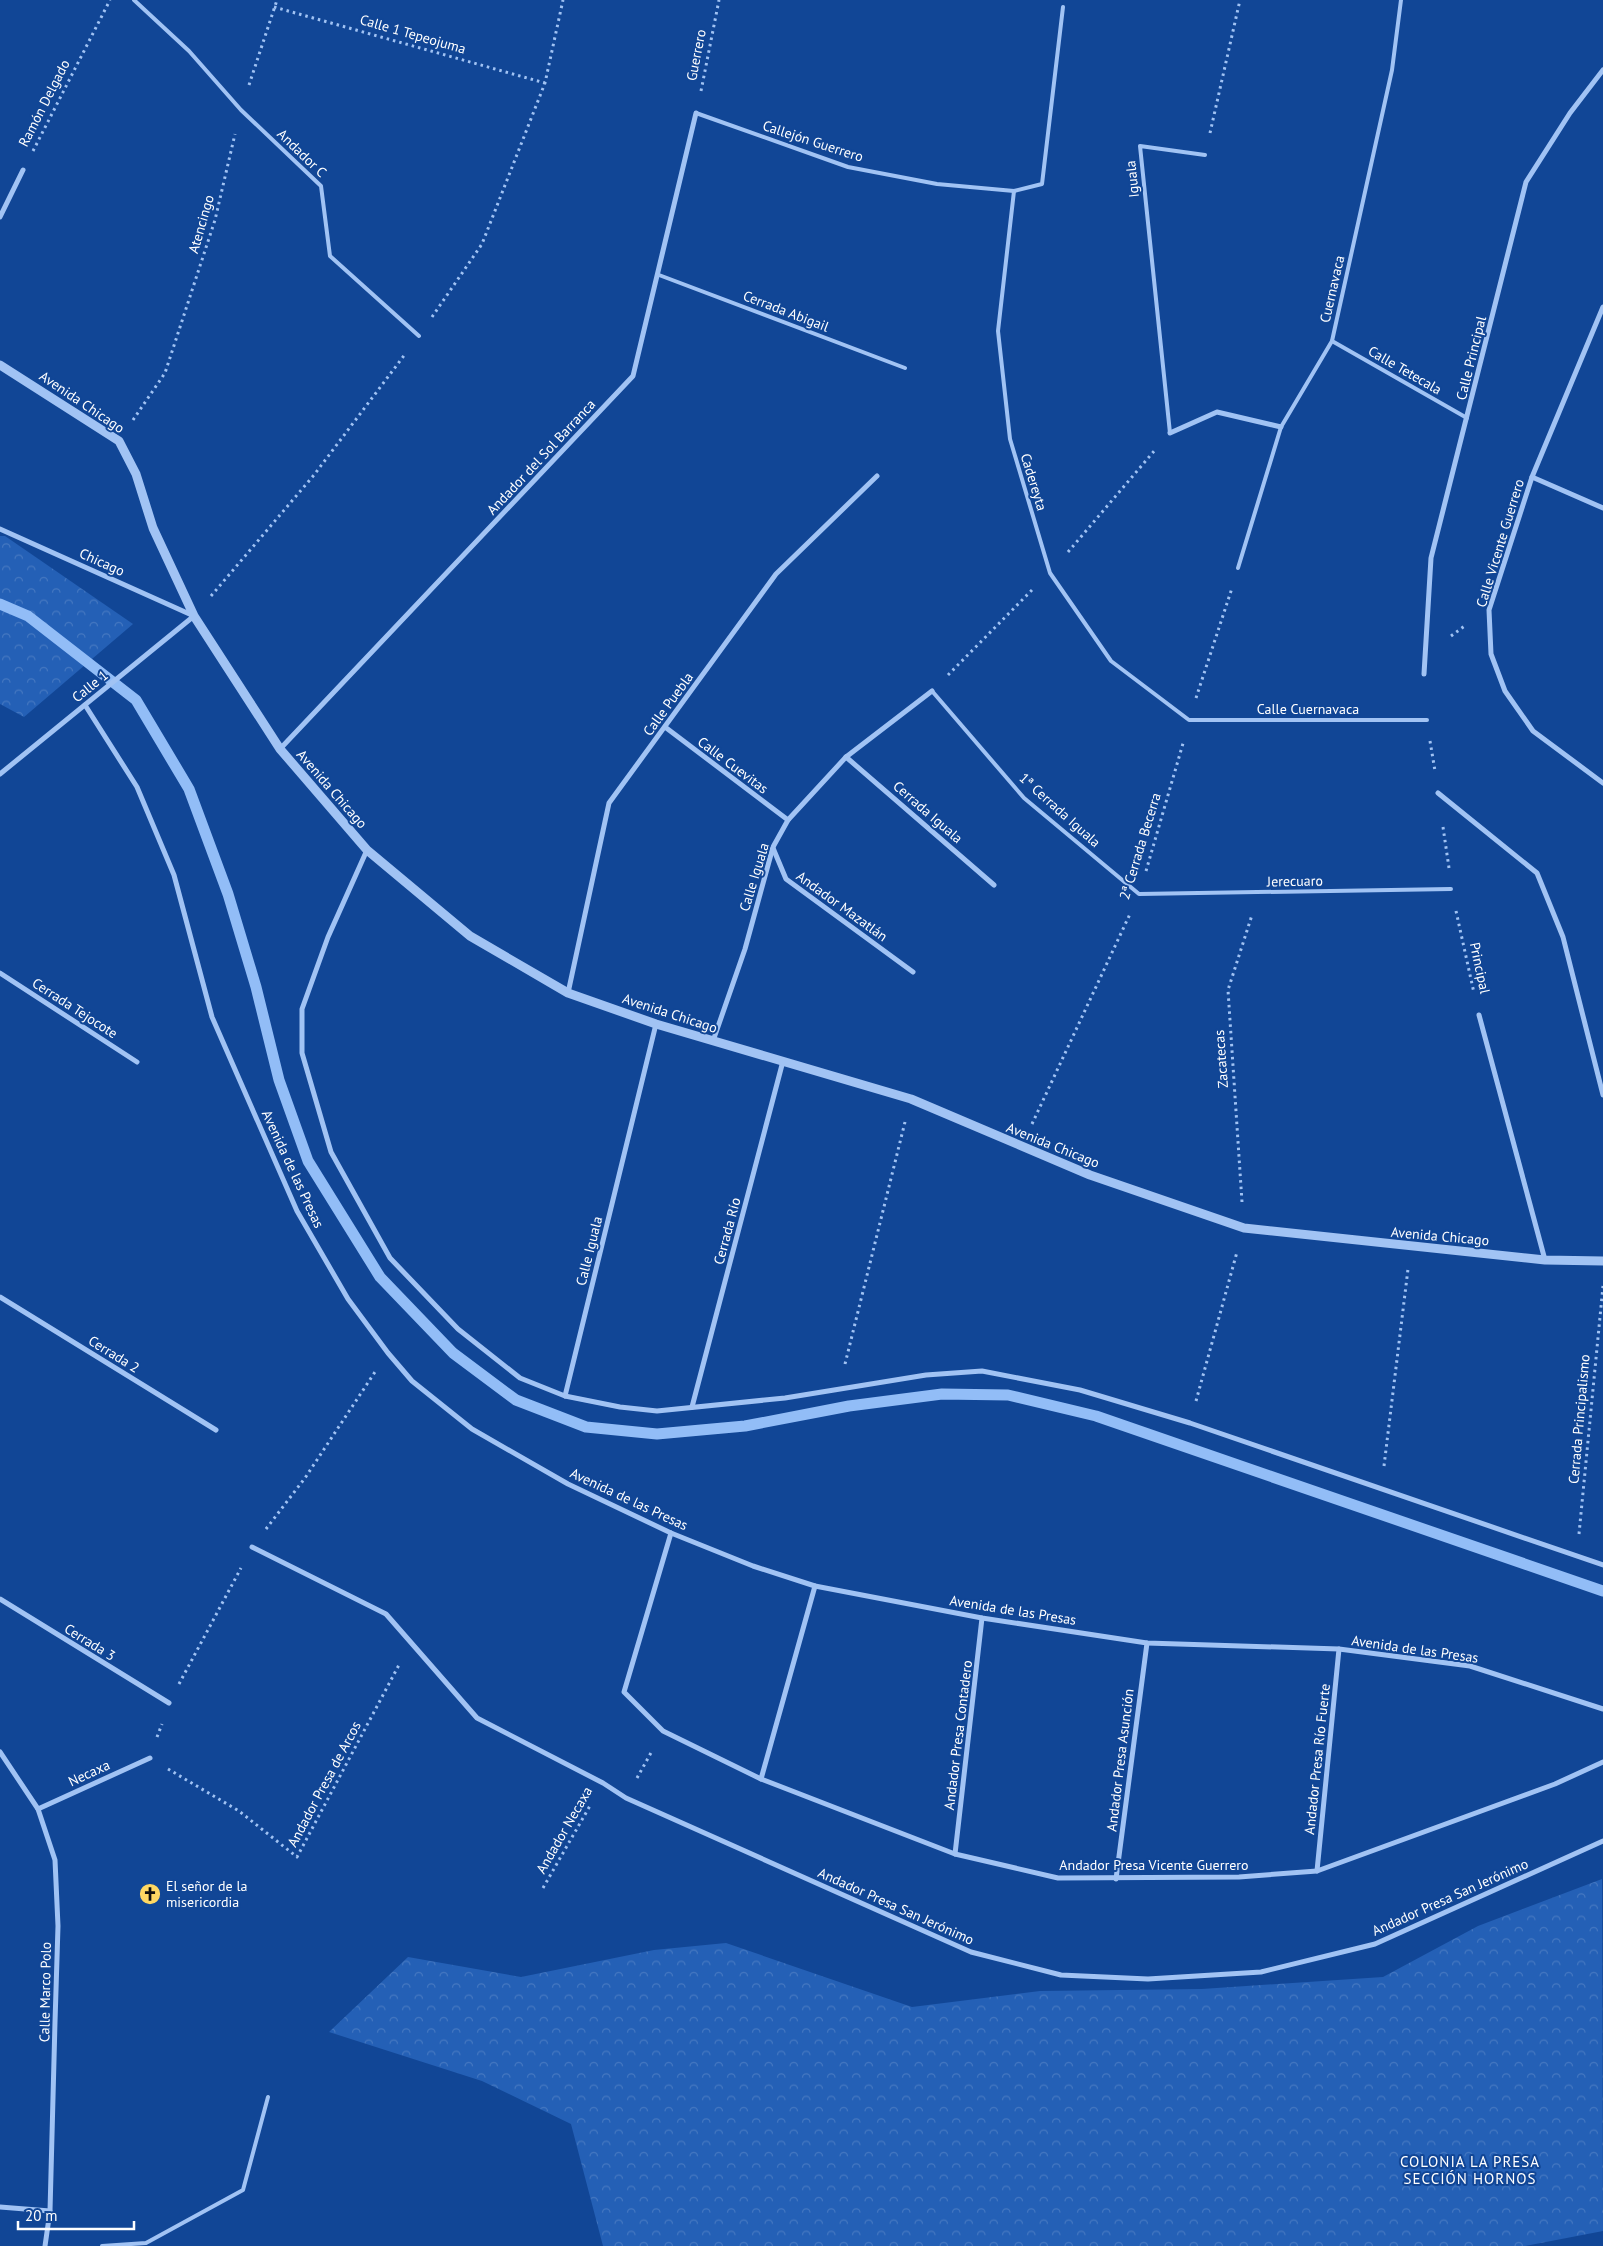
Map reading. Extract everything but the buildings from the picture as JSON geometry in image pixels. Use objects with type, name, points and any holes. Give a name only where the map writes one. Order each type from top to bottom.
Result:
[{"type":"street","name":"Calle Principal","points":[[1424,674],[1431,558],[1526,182],[1570,113],[1603,70]]},
{"type":"street","name":"Andador del Sol Barranca","points":[[280,749],[633,376],[659,275],[696,113]]},
{"type":"street","points":[[0,218],[23,170]]},
{"type":"street","name":"Calle Vicente Guerrero","points":[[1603,307],[1532,477],[1489,610],[1491,654],[1505,692],[1533,731],[1603,783]]},
{"type":"street","name":"Avenida Chicago","points":[[0,364],[119,441],[136,474],[153,528],[194,616],[280,749],[367,850],[470,936],[568,993],[713,1042],[911,1099],[1090,1175],[1244,1228],[1545,1260],[1603,1262]]},
{"type":"street","points":[[1170,433],[1217,412],[1281,427]]},
{"type":"street","name":"Calle Puebla","points":[[568,993],[609,803],[776,574],[877,476]]},
{"type":"street","points":[[1532,477],[1603,508]]},
{"type":"street","name":"Chicago","points":[[0,528],[194,616]]},
{"type":"street","name":"Calle 1","points":[[0,774],[194,616]]},
{"type":"street","name":"Calle Iguala","points":[[713,1042],[745,949],[773,848],[788,820],[846,757],[932,691]]},
{"type":"street","name":"Avenida de las Presas","points":[[86,704],[137,787],[174,875],[212,1017],[297,1211],[348,1299],[412,1381],[472,1429],[568,1484],[671,1533],[753,1566],[815,1586],[982,1618],[1147,1643],[1338,1649],[1470,1666],[1603,1709]]},
{"type":"street","name":"Calle Cuevitas","points":[[665,728],[788,820]]},
{"type":"street","name":"Cerrada Iguala","points":[[846,757],[994,885]]},
{"type":"street","points":[[1438,793],[1537,873],[1563,937],[1603,1095]]},
{"type":"street","name":"Andador Mazatlán","points":[[773,848],[786,880],[913,972]]},
{"type":"street","points":[[367,850],[328,937],[302,1009],[302,1053],[330,1152],[390,1258],[458,1329],[520,1378],[565,1396],[620,1408],[657,1411],[785,1398],[926,1375],[982,1371],[1080,1390],[1190,1423],[1603,1565]]},
{"type":"street","name":"Cerrada Tejocote","points":[[0,973],[137,1062]]},
{"type":"street","name":"Principal","points":[[1479,1016],[1545,1260]]},
{"type":"street","name":"Calle Iguala","points":[[565,1396],[656,1024]]},
{"type":"street","name":"Cerrada Río","points":[[692,1408],[783,1061]]},
{"type":"street","name":"Cerrada 2","points":[[0,1297],[216,1430]]},
{"type":"street","name":"Andador Presa Vicente Guerrero","points":[[671,1533],[624,1692],[663,1731],[761,1779],[955,1854],[1058,1878],[1239,1877],[1317,1871],[1555,1784],[1603,1762]]},
{"type":"street","name":"Andador Presa San Jerónimo","points":[[252,1547],[386,1614],[477,1718],[603,1783],[626,1798],[971,1952],[1061,1975],[1148,1979],[1261,1972],[1375,1944],[1603,1841]]},
{"type":"street","points":[[761,1779],[815,1586]]},
{"type":"street","name":"Cerrada 3","points":[[0,1599],[169,1703]]},
{"type":"street","name":"Andador Presa Contadero","points":[[955,1854],[982,1618]]},
{"type":"street","name":"Andador Presa Asunción","points":[[1116,1879],[1147,1643]]},
{"type":"street","name":"Andador Presa Río Fuerte","points":[[1317,1871],[1338,1649]]},
{"type":"street","name":"Calle Marco Polo","points":[[0,1752],[38,1809],[55,1860],[58,1926],[50,2211],[45,2246]]},
{"type":"street","name":"Necaxa","points":[[38,1809],[150,1758]]},
{"type":"street","points":[[0,2207],[50,2211]]},
{"type":"lane","name":"Andador C","points":[[134,0],[189,51],[241,110],[321,186],[330,256],[419,336]]},
{"type":"lane","name":"Cuernavaca","points":[[1238,568],[1281,427],[1332,341],[1392,70],[1401,0]]},
{"type":"lane","name":"Callejón Guerrero","points":[[696,113],[848,167],[938,184],[1014,191],[1042,184],[1063,7]]},
{"type":"lane","name":"Iguala","points":[[1170,433],[1140,146],[1205,156]]},
{"type":"lane","name":"Cadereyta","points":[[1014,191],[998,331],[1010,439],[1050,573],[1111,661],[1190,720]]},
{"type":"lane","name":"Cerrada Abigail","points":[[659,275],[904,368]]},
{"type":"lane","name":"Calle Tetecala","points":[[1332,341],[1467,418]]},
{"type":"lane","name":"1ª Cerrada Iguala","points":[[932,691],[1024,798],[1139,894]]},
{"type":"lane","name":"Calle Cuernavaca","points":[[1190,720],[1427,720]]},
{"type":"lane","name":"Jerecuaro","points":[[1139,894],[1451,889]]},
{"type":"lane","points":[[102,2246],[146,2243],[243,2190],[268,2097]]},
{"type":"path","name":"Ramón Delgado","points":[[23,170],[110,0]]},
{"type":"path","name":"Atencingo","points":[[119,441],[165,373],[215,220],[241,110],[277,0]]},
{"type":"path","name":"Guerrero","points":[[696,113],[718,0]]},
{"type":"path","points":[[1205,156],[1240,0]]},
{"type":"path","name":"Calle 1 Tepeojuma","points":[[274,7],[545,82]]},
{"type":"path","name":"2ª Cerrada Becerra","points":[[1022,1147],[1139,894],[1190,720],[1238,568]]},
{"type":"path","points":[[1424,674],[1450,636],[1489,610]]},
{"type":"path","name":"Principal","points":[[1427,720],[1451,889],[1479,1016]]},
{"type":"path","name":"Zacatecas","points":[[1190,1423],[1244,1228],[1228,990],[1259,893]]},
{"type":"path","points":[[839,1389],[911,1099]]},
{"type":"path","points":[[1381,1489],[1411,1247]]},
{"type":"path","name":"Cerrada Principalismo","points":[[1577,1557],[1603,1284]]},
{"type":"path","name":"Andador Presa de Arcos","points":[[150,1758],[239,1811],[297,1857],[411,1643]]},
{"type":"path","points":[[626,1798],[663,1731]]},
{"type":"path","name":"Andador Necaxa","points":[[543,1888],[603,1783]]},
{"type":"green space","points":[[0,536],[5,536],[133,624],[24,717],[0,704]]},
{"type":"green space","points":[[1602,1879],[1603,2231],[1525,2246],[603,2246],[571,2124],[482,2081],[329,2032],[408,1957],[521,1977],[654,1950],[726,1943],[912,2007],[1040,1991],[1202,1989],[1383,1977],[1478,1926]]},
{"type":"waterway","points":[[0,604],[28,616],[136,700],[189,789],[228,894],[256,987],[279,1080],[308,1161],[380,1277],[453,1353],[516,1400],[586,1427],[657,1434],[745,1426],[849,1406],[942,1394],[1008,1395],[1096,1416],[1603,1591]]},
{"type":"place","name":"El señor de la misericordia","points":[[150,1894]]},
{"type":"district","name":"COLONIA LA PRESA SECCIÓN HORNOS","points":[[1470,2170]]}]
